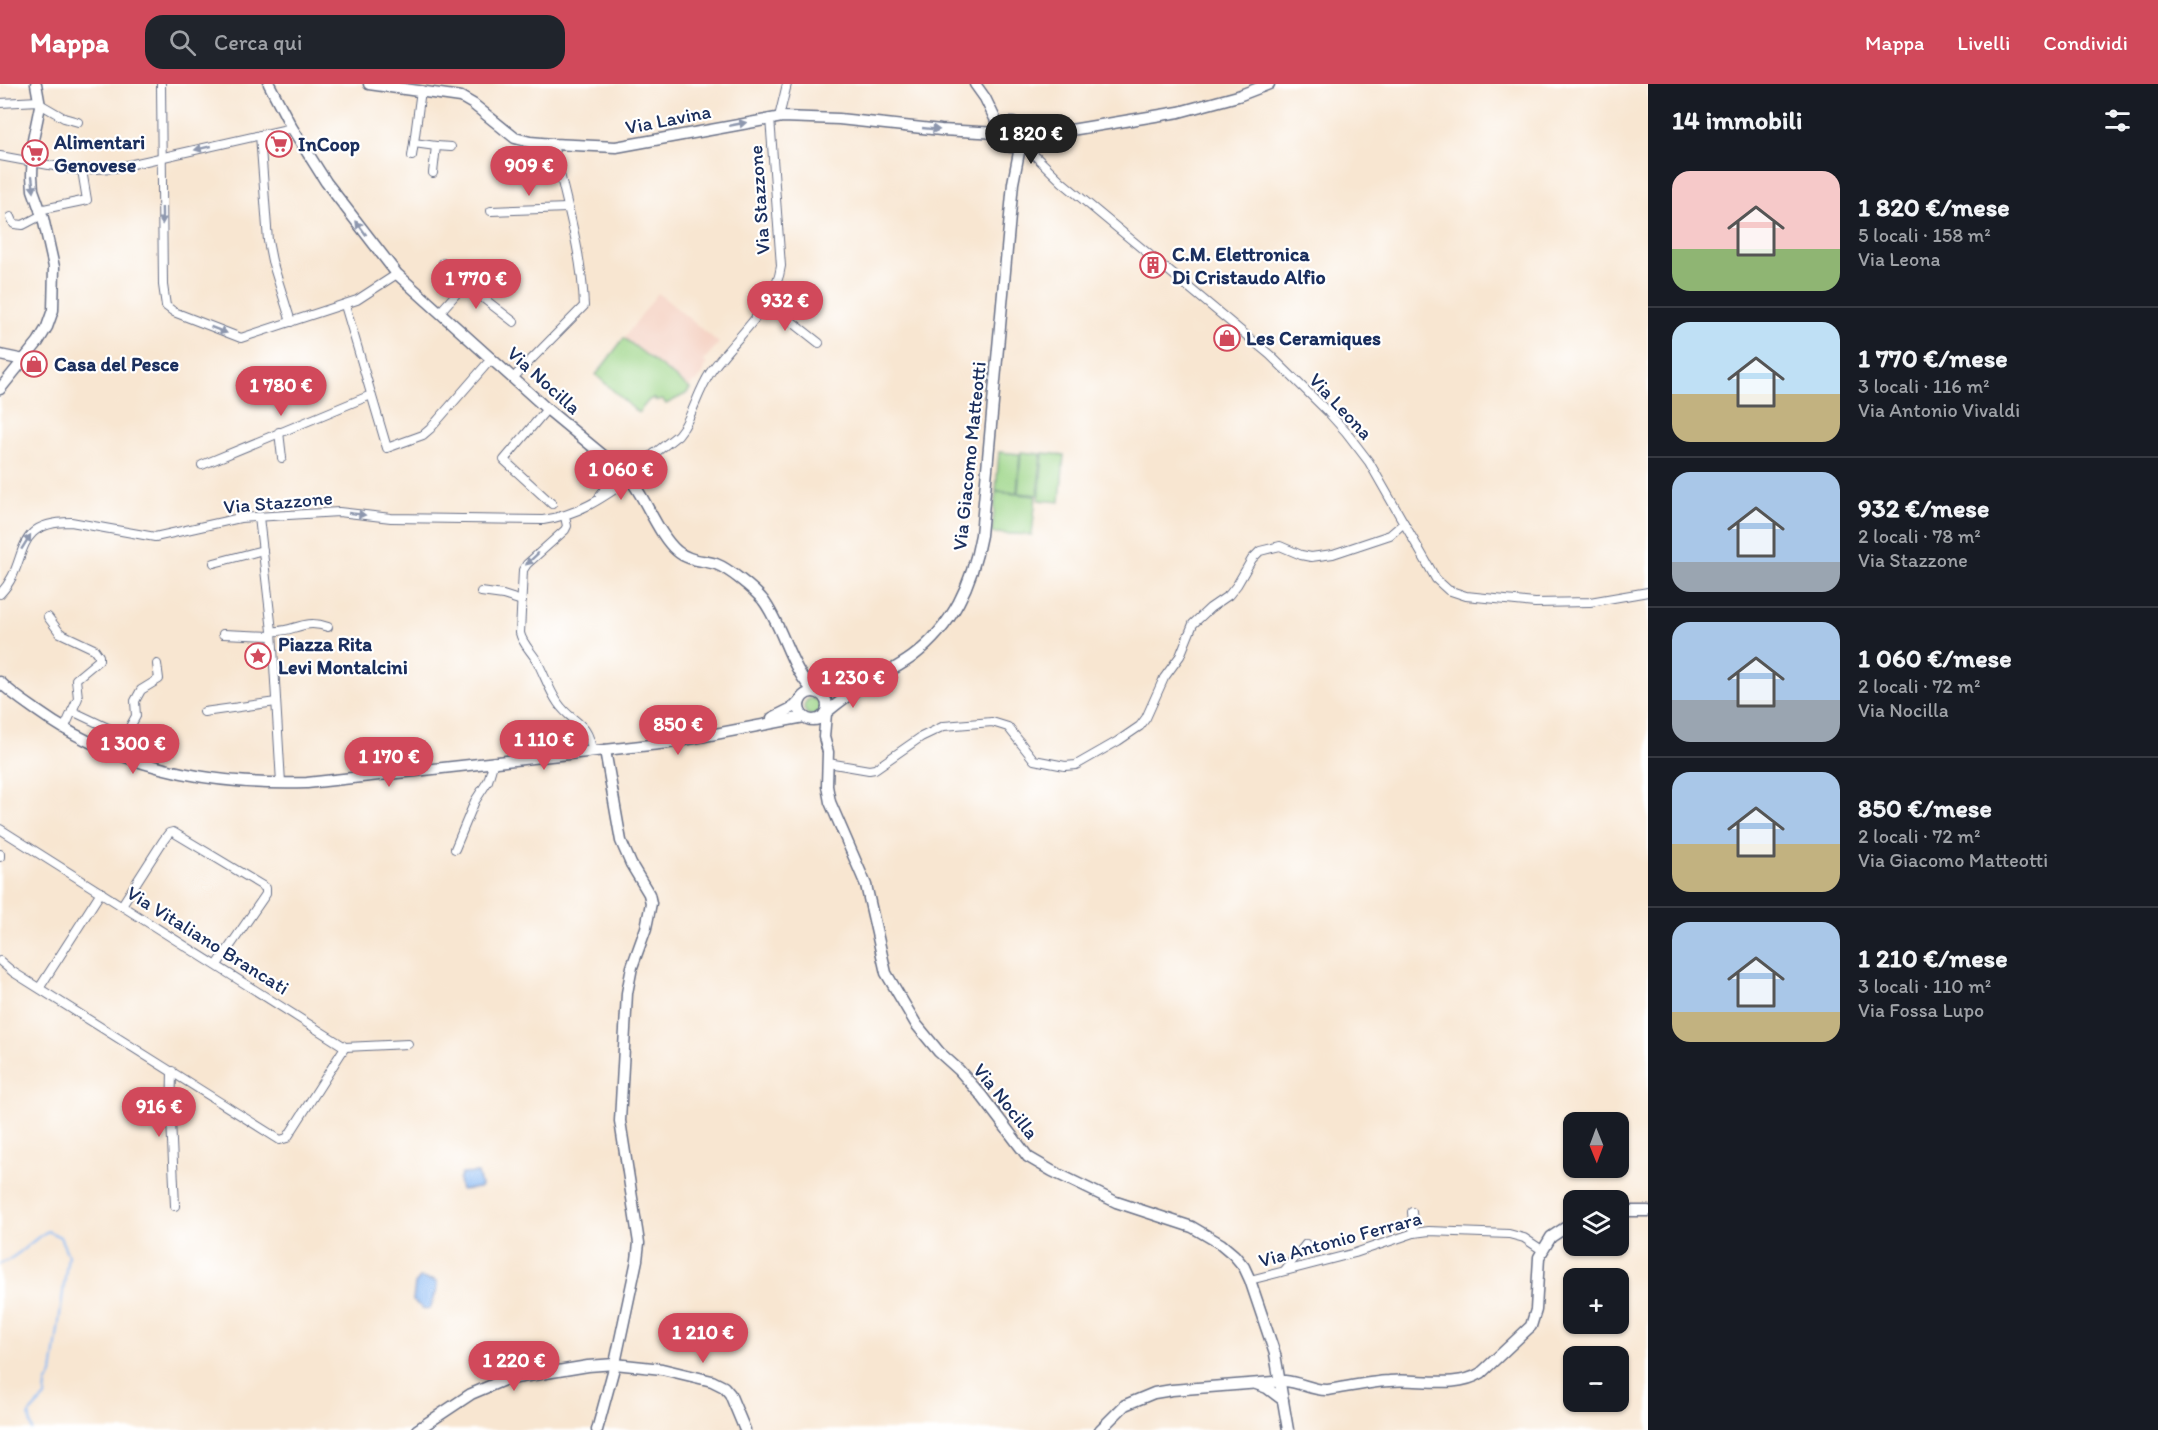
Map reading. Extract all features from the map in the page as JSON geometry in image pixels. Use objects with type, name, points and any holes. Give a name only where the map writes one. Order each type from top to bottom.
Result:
[{"type":"street","points":[[0,389],[47,327],[53,310],[54,267],[33,190],[31,162],[40,103],[36,84]]},
{"type":"street","points":[[161,84],[163,285],[166,306],[174,312],[241,338],[368,295],[397,274]]},
{"type":"street","name":"Via Nocilla","points":[[269,84],[292,128],[326,182],[397,274],[547,409],[626,474],[675,549],[687,557],[723,567],[765,603],[805,682],[816,692]]},
{"type":"street","points":[[369,84],[421,90],[412,156]]},
{"type":"street","name":"Via Stazzone","points":[[0,594],[12,578],[25,541],[38,529],[48,525],[71,522],[155,537],[240,518],[339,512],[391,518],[543,520],[565,517],[596,500],[678,435],[711,371],[768,302],[777,285],[781,267],[774,118],[787,84]]},
{"type":"street","points":[[975,84],[985,98],[1020,134]]},
{"type":"street","points":[[1001,136],[1006,123],[1020,134],[1048,133],[1179,112],[1238,96],[1269,84]]},
{"type":"street","name":"Via Lavina","points":[[421,90],[465,98],[515,138],[553,144],[616,147],[774,118],[839,119],[1001,136],[1013,147],[1020,134]]},
{"type":"street","points":[[985,98],[1012,160],[1013,183]]},
{"type":"street","points":[[0,103],[40,103],[64,118],[78,122]]},
{"type":"street","points":[[0,156],[82,170],[115,168],[292,128]]},
{"type":"street","points":[[1013,183],[1020,134]]},
{"type":"street","name":"Via Leona","points":[[1020,134],[1027,148],[1062,182],[1270,355],[1347,432],[1369,462],[1436,579],[1448,590],[1466,596],[1535,603],[1578,603],[1648,592]]},
{"type":"street","points":[[260,135],[268,241],[291,322]]},
{"type":"street","points":[[414,142],[451,147]]},
{"type":"street","points":[[513,378],[584,306],[580,256],[553,144]]},
{"type":"street","points":[[433,173],[436,146]]},
{"type":"street","points":[[11,217],[14,224],[18,225],[40,213],[87,200],[82,170]]},
{"type":"street","name":"Via Giacomo Matteotti","points":[[864,685],[913,656],[933,638],[965,592],[973,571],[981,535],[1013,183]]},
{"type":"street","points":[[491,211],[567,208]]},
{"type":"street","points":[[443,262],[465,284],[514,322]]},
{"type":"street","points":[[440,312],[465,284]]},
{"type":"street","points":[[768,302],[819,342]]},
{"type":"street","points":[[345,304],[387,448],[423,435],[492,358]]},
{"type":"street","points":[[0,355],[24,360]]},
{"type":"street","points":[[202,465],[371,395]]},
{"type":"street","points":[[547,409],[504,460],[552,504]]},
{"type":"street","points":[[279,432],[282,458]]},
{"type":"street","points":[[596,500],[626,474]]},
{"type":"street","points":[[259,517],[272,634],[281,783]]},
{"type":"street","points":[[565,517],[567,526],[565,530],[524,567],[521,638],[536,659],[558,704],[586,731],[592,751]]},
{"type":"street","points":[[828,763],[861,770],[875,769],[921,737],[944,726],[992,722],[1008,727],[1034,760],[1065,766],[1076,765],[1140,726],[1164,678],[1180,656],[1193,624],[1229,595],[1238,585],[1252,559],[1260,551],[1280,546],[1311,557],[1333,554],[1390,535],[1404,522]]},
{"type":"street","points":[[214,563],[263,550]]},
{"type":"street","points":[[481,592],[522,601]]},
{"type":"street","points":[[48,617],[60,633],[94,649],[99,656],[99,660],[76,679],[78,699],[64,729]]},
{"type":"street","points":[[223,634],[272,634],[315,623],[328,627]]},
{"type":"street","points":[[128,758],[125,736],[136,716],[135,700],[141,690],[159,679],[157,664]]},
{"type":"street","points":[[0,682],[5,689],[64,729],[113,753],[174,772],[247,783],[307,783],[669,743],[745,728],[821,719],[864,685]]},
{"type":"street","points":[[805,682],[799,707],[807,719],[819,728],[824,737]]},
{"type":"street","points":[[745,728],[781,714],[801,699],[816,692],[840,691],[864,685]]},
{"type":"street","points":[[816,692],[828,702],[827,712]]},
{"type":"street","points":[[204,712],[276,702]]},
{"type":"street","points":[[72,711],[125,736]]},
{"type":"street","name":"Via Nocilla","points":[[827,712],[824,737],[828,752],[827,786],[830,802],[866,885],[886,973],[924,1036],[981,1095],[1028,1157],[1116,1202],[1192,1227],[1221,1244],[1234,1255],[1244,1267],[1250,1280],[1275,1354],[1288,1430]]},
{"type":"street","points":[[597,1430],[615,1364],[639,1243],[620,1121],[627,993],[632,967],[646,928],[651,903],[649,894],[631,864],[621,841],[605,750]]},
{"type":"street","points":[[455,849],[475,801],[488,781],[494,761]]},
{"type":"street","name":"Via Vitaliano Brancati","points":[[0,829],[345,1047]]},
{"type":"street","points":[[122,905],[163,841],[169,833],[173,832],[266,888],[266,894],[217,965]]},
{"type":"street","points":[[40,987],[101,892]]},
{"type":"street","points":[[0,961],[13,972],[280,1140],[284,1139],[345,1047],[408,1044]]},
{"type":"street","points":[[172,1071],[171,1120],[175,1206]]},
{"type":"street","points":[[1629,1210],[1648,1211]]},
{"type":"street","points":[[1412,1212],[1414,1233]]},
{"type":"street","points":[[1100,1430],[1125,1406],[1155,1393],[1280,1381],[1294,1382],[1319,1390],[1388,1381],[1456,1381],[1473,1378],[1531,1326],[1535,1319],[1537,1268],[1542,1250],[1551,1237],[1563,1229]]},
{"type":"street","name":"Via Antonio Ferrara","points":[[1250,1280],[1355,1253],[1414,1233],[1429,1231],[1509,1234],[1524,1238],[1542,1250]]},
{"type":"street","points":[[1285,1270],[1306,1244]]},
{"type":"street","points":[[417,1430],[471,1394],[504,1380],[588,1366],[615,1364],[662,1369],[712,1381],[724,1387],[730,1394],[745,1430]]},
{"type":"street","points":[[1253,1383],[1266,1388],[1283,1400]]},
{"type":"shaded area","points":[[658,293],[719,343],[703,361],[707,364],[704,370],[696,383],[693,382],[689,388],[624,338]]},
{"type":"green space","points":[[624,338],[689,388],[686,394],[666,404],[663,400],[656,401],[654,398],[649,400],[638,413],[596,375]]},
{"type":"green space","points":[[999,452],[1020,454],[1017,493],[996,491]]},
{"type":"green space","points":[[1021,452],[1041,454],[1038,495],[1018,493]]},
{"type":"green space","points":[[1043,453],[1064,455],[1060,502],[1039,500]]},
{"type":"green space","points":[[996,492],[1036,496],[1032,535],[992,533]]},
{"type":"green space","points":[[809,698],[817,698],[822,703],[820,714],[809,716],[804,711],[804,703]]},
{"type":"water","points":[[478,1173],[481,1186],[479,1188],[461,1190],[459,1180],[462,1174]]},
{"type":"water","points":[[420,1278],[437,1281],[437,1290],[430,1309],[424,1309],[413,1301],[415,1284]]},
{"type":"waterway","points":[[0,1264],[48,1231],[60,1237],[68,1255],[52,1374],[46,1384],[45,1397],[29,1414],[32,1430]]},
{"type":"place","name":"InCoop","points":[[279,144]]},
{"type":"place","name":"Alimentari Genovese","points":[[35,153]]},
{"type":"place","name":"C.M. Elettronica Di Cristaudo Alfio","points":[[1153,265]]},
{"type":"place","name":"Les Ceramiques","points":[[1227,338]]},
{"type":"place","name":"Casa del Pesce","points":[[34,364]]},
{"type":"place","name":"Piazza Rita Levi Montalcini","points":[[258,656]]}]
